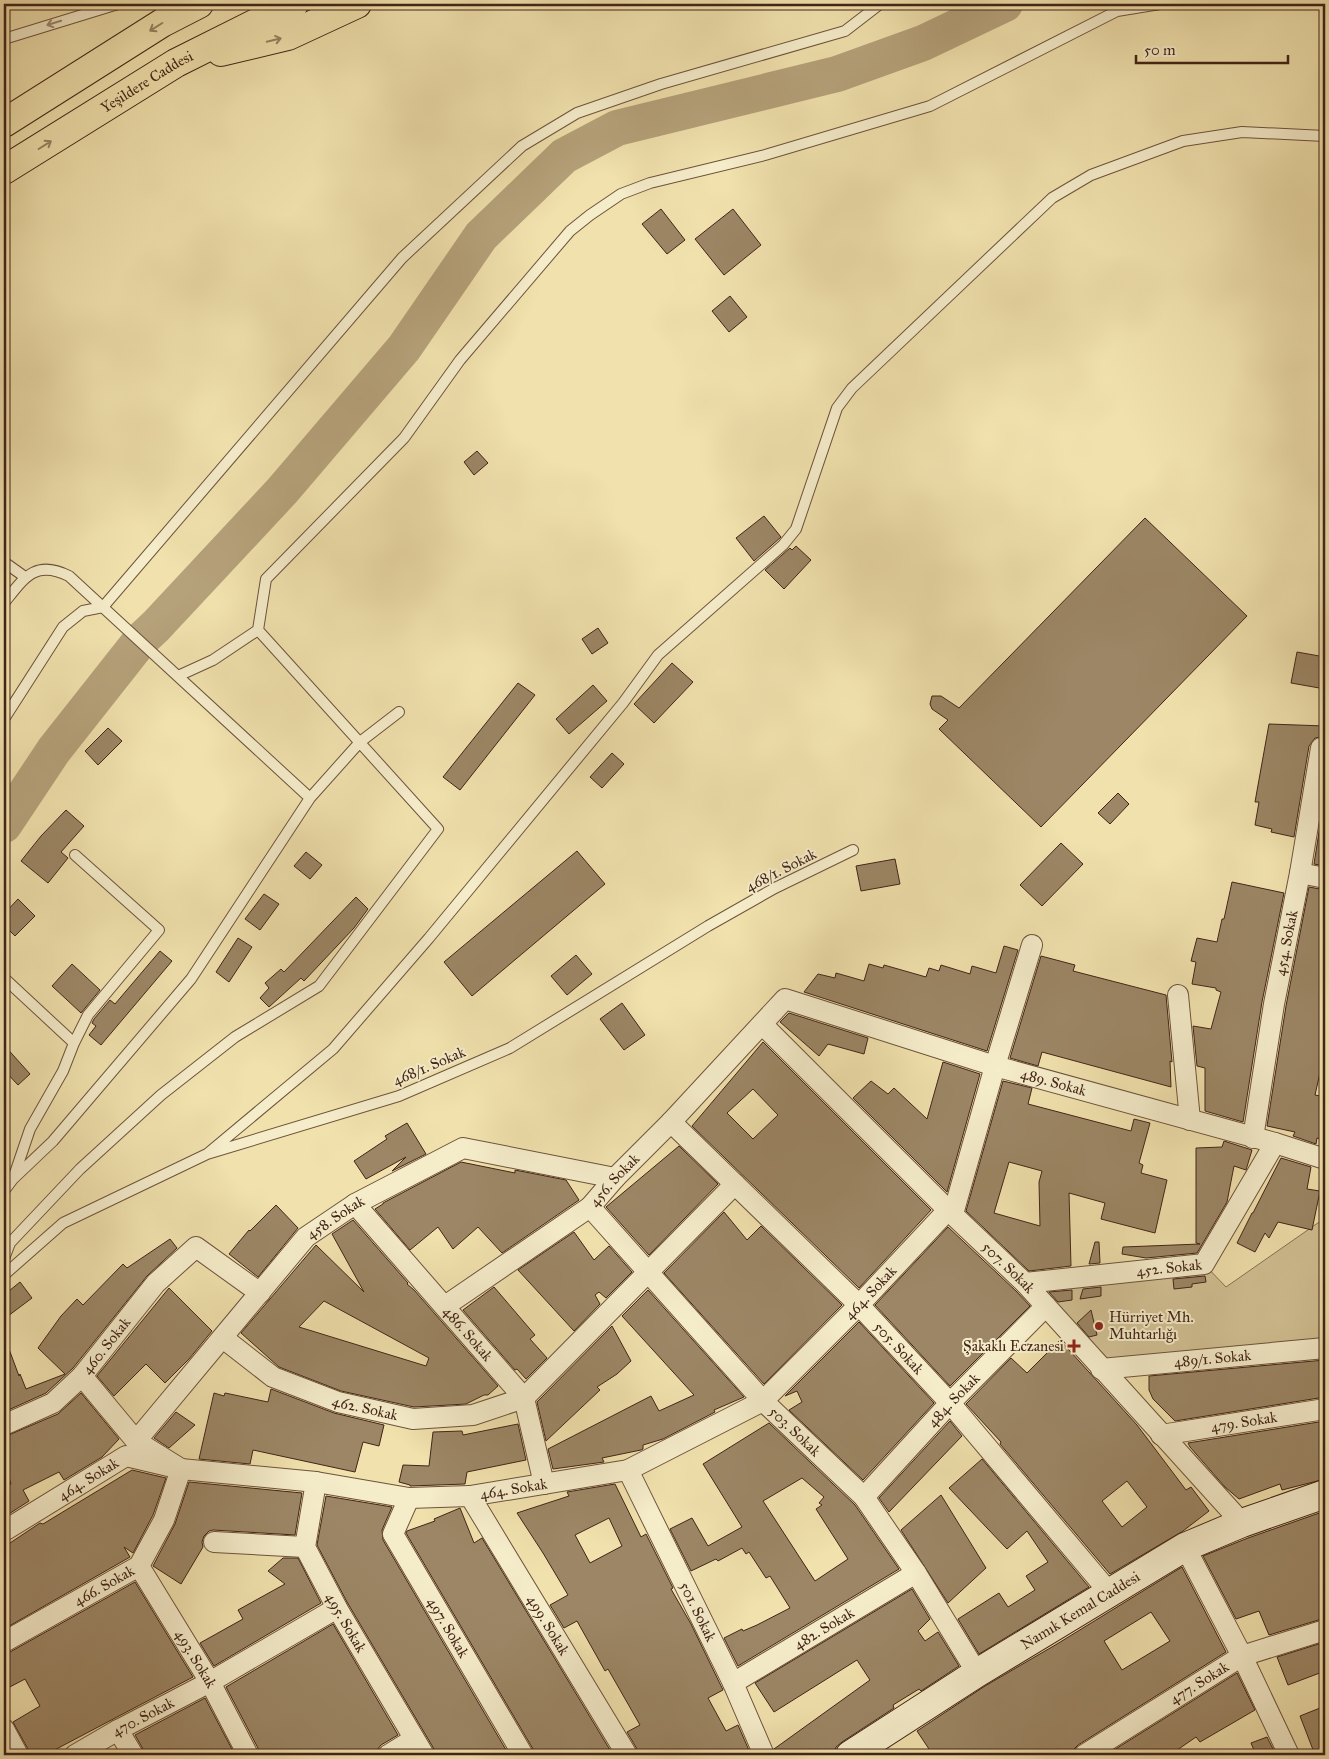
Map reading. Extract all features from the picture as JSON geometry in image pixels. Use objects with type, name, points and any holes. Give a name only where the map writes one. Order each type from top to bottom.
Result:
[{"type":"highway","points":[[4,118],[123,28],[158,4]]},
{"type":"highway","points":[[4,123],[162,23],[199,4]]},
{"type":"highway","name":"Yeşildere Caddesi","points":[[4,170],[176,63],[294,4]]},
{"type":"highway","points":[[176,63],[288,36],[357,4]]},
{"type":"main road","name":"Namık Kemal Caddesi","points":[[850,1755],[977,1673],[1185,1547],[1242,1523],[1325,1494]]},
{"type":"street","name":"454. Sokak","points":[[1254,1138],[1274,1004],[1323,748]]},
{"type":"street","points":[[1300,873],[1325,878]]},
{"type":"street","points":[[950,1212],[1032,945]]},
{"type":"street","points":[[1178,995],[1190,1120]]},
{"type":"street","name":"489. Sokak","points":[[785,999],[995,1066],[1325,1159]]},
{"type":"street","name":"456. Sokak","points":[[445,1306],[590,1207],[615,1178],[763,1025],[785,999]]},
{"type":"street","name":"507. Sokak","points":[[763,1025],[950,1212],[1025,1284],[1242,1523]]},
{"type":"street","name":"505. Sokak","points":[[671,1122],[859,1305],[950,1403],[1109,1592]]},
{"type":"street","name":"452. Sokak","points":[[1025,1284],[1204,1264],[1275,1144]]},
{"type":"street","name":"458. Sokak","points":[[136,1441],[306,1237],[355,1204],[463,1148],[615,1178]]},
{"type":"street","points":[[524,1398],[735,1184]]},
{"type":"street","name":"486. Sokak","points":[[355,1204],[524,1398],[544,1484]]},
{"type":"street","name":"503. Sokak","points":[[590,1207],[763,1401],[864,1497],[916,1573],[977,1673]]},
{"type":"street","name":"464. Sokak","points":[[4,1531],[126,1456],[181,1469],[316,1482],[409,1498],[470,1496],[628,1470],[763,1401],[950,1212]]},
{"type":"street","name":"460. Sokak","points":[[4,1425],[53,1402],[82,1376],[156,1283],[196,1247],[260,1293]]},
{"type":"street","name":"484. Sokak","points":[[864,1497],[950,1403],[1046,1306]]},
{"type":"street","name":"462. Sokak","points":[[223,1338],[273,1377],[338,1402],[413,1419],[473,1415],[524,1398]]},
{"type":"street","name":"489/1. Sokak","points":[[1101,1369],[1325,1348]]},
{"type":"street","points":[[82,1376],[136,1441],[181,1469]]},
{"type":"street","name":"479. Sokak","points":[[1161,1435],[1325,1409]]},
{"type":"street","name":"466. Sokak","points":[[4,1642],[139,1566],[164,1520],[181,1469]]},
{"type":"street","name":"501. Sokak","points":[[628,1470],[733,1683],[764,1755]]},
{"type":"street","points":[[214,1542],[305,1547],[316,1482]]},
{"type":"street","name":"499. Sokak","points":[[470,1496],[627,1755]]},
{"type":"street","name":"497. Sokak","points":[[409,1498],[393,1534],[523,1755]]},
{"type":"street","name":"495. Sokak","points":[[305,1547],[337,1608],[419,1747]]},
{"type":"street","points":[[1185,1547],[1242,1656],[1289,1755]]},
{"type":"street","name":"493. Sokak","points":[[139,1566],[210,1682],[248,1755]]},
{"type":"street","name":"482. Sokak","points":[[733,1683],[916,1573]]},
{"type":"street","name":"470. Sokak","points":[[75,1755],[118,1730],[210,1682],[337,1608]]},
{"type":"street","name":"477. Sokak","points":[[1084,1755],[1242,1656],[1325,1630]]},
{"type":"street","points":[[4,1729],[18,1755]]},
{"type":"street","points":[[118,1730],[133,1755]]},
{"type":"street","points":[[388,1755],[419,1747]]},
{"type":"lane","points":[[4,39],[118,4]]},
{"type":"lane","points":[[4,719],[64,626],[83,611],[103,607],[402,258],[522,146],[576,113],[661,84],[845,31],[880,4]]},
{"type":"lane","points":[[178,676],[213,660],[258,630],[266,579],[404,438],[460,360],[570,231],[590,215],[621,194],[650,183],[765,155],[930,106],[1117,12],[1160,4]]},
{"type":"lane","points":[[207,1154],[334,1049],[429,938],[623,703],[658,655],[783,545],[796,529],[837,408],[852,388],[1052,198],[1091,175],[1183,141],[1242,132],[1325,136]]},
{"type":"lane","points":[[4,562],[25,577]]},
{"type":"lane","points":[[4,603],[25,577],[36,571],[45,568],[68,576],[310,798]]},
{"type":"lane","points":[[4,1259],[10,1243],[54,1196],[80,1169],[161,1095],[235,1037],[320,986],[438,829],[258,630]]},
{"type":"lane","points":[[4,1191],[53,1142],[191,979],[310,798],[360,742],[399,712]]},
{"type":"lane","name":"468/1. Sokak","points":[[4,1275],[63,1223],[207,1154],[399,1096],[510,1048],[708,926],[776,888],[854,850]]},
{"type":"lane","points":[[13,1180],[30,1129],[63,1071],[88,1016],[159,930],[74,855]]},
{"type":"lane","points":[[4,978],[74,1044]]},
{"type":"shaded area","points":[[1325,1218],[1325,1348],[1101,1369],[1025,1283],[1204,1264],[1226,1287]]},
{"type":"building","points":[[661,209],[685,240],[667,254],[642,224]]},
{"type":"building","points":[[733,209],[761,245],[724,275],[695,239]]},
{"type":"building","points":[[730,296],[747,317],[729,332],[712,311]]},
{"type":"building","points":[[477,451],[488,463],[474,475],[464,462]]},
{"type":"building","points":[[764,516],[781,537],[754,561],[736,538]]},
{"type":"building","points":[[1145,518],[1247,616],[1041,827],[939,729],[948,720],[932,709],[930,704],[932,696],[941,696],[959,708]]},
{"type":"building","points":[[796,546],[811,560],[784,589],[765,570],[790,548],[792,550]]},
{"type":"building","points":[[598,628],[608,643],[592,654],[582,639]]},
{"type":"building","points":[[1297,652],[1325,657],[1325,689],[1291,683]]},
{"type":"building","points":[[672,663],[693,682],[654,723],[634,704]]},
{"type":"building","points":[[518,683],[535,695],[460,790],[443,777]]},
{"type":"building","points":[[593,685],[607,701],[569,734],[556,719]]},
{"type":"building","points":[[1269,724],[1325,726],[1325,736],[1315,738],[1309,746],[1294,837],[1271,832],[1272,829],[1255,825],[1259,802],[1255,802]]},
{"type":"building","points":[[108,728],[122,741],[98,765],[85,751]]},
{"type":"building","points":[[612,753],[624,764],[602,788],[590,777]]},
{"type":"building","points":[[1118,793],[1129,804],[1110,824],[1098,813]]},
{"type":"building","points":[[1325,794],[1325,866],[1314,864]]},
{"type":"building","points":[[66,810],[84,826],[61,852],[68,858],[48,883],[21,861],[41,836]]},
{"type":"building","points":[[1061,843],[1083,864],[1042,906],[1020,885]]},
{"type":"building","points":[[577,851],[605,884],[472,996],[444,962]]},
{"type":"building","points":[[306,852],[322,865],[310,879],[294,866]]},
{"type":"building","points":[[895,859],[900,884],[861,891],[856,866]]},
{"type":"building","points":[[1232,882],[1284,893],[1262,1002],[1243,1122],[1205,1111],[1205,1068],[1197,1066],[1193,1026],[1211,1029],[1221,992],[1216,990],[1216,988],[1192,984],[1196,962],[1191,961],[1197,938],[1217,942]]},
{"type":"building","points":[[1309,887],[1325,890],[1325,1064],[1322,1064],[1315,1095],[1325,1097],[1325,1140],[1317,1138],[1316,1144],[1293,1136],[1295,1132],[1267,1126],[1286,1006]]},
{"type":"building","points":[[264,894],[279,904],[260,930],[245,919]]},
{"type":"building","points":[[356,897],[368,909],[354,928],[304,981],[301,978],[269,1007],[260,998],[269,988],[265,983],[281,969],[284,972]]},
{"type":"building","points":[[18,899],[35,916],[15,936],[4,925],[4,914]]},
{"type":"building","points":[[238,938],[252,947],[229,982],[216,972]]},
{"type":"building","points":[[1004,946],[1018,950],[987,1051],[804,992],[818,974],[835,978],[836,973],[864,981],[869,964],[883,968],[884,965],[926,977],[929,968],[939,971],[941,965],[970,974],[972,966],[996,973]]},
{"type":"building","points":[[160,951],[172,961],[101,1045],[89,1035],[96,1026],[92,1023],[94,1019],[110,1000],[115,1004]]},
{"type":"building","points":[[576,955],[592,974],[567,995],[551,976]]},
{"type":"building","points":[[1041,956],[1075,965],[1073,971],[1166,995],[1172,1062],[1170,1061],[1171,1087],[1042,1052],[1038,1066],[1010,1058]]},
{"type":"building","points":[[72,964],[100,990],[81,1013],[52,986]]},
{"type":"building","points":[[622,1003],[645,1035],[624,1050],[600,1019]]},
{"type":"building","points":[[789,1013],[868,1038],[864,1054],[828,1044],[819,1056],[780,1022]]},
{"type":"building","points":[[763,1042],[931,1210],[859,1288],[692,1126]],"holes":[[[753,1089],[778,1115],[753,1139],[727,1113]]]},
{"type":"building","points":[[4,1045],[30,1074],[18,1085],[4,1070]]},
{"type":"building","points":[[943,1062],[980,1074],[947,1192],[853,1098],[871,1081],[888,1094],[894,1088],[927,1119]]},
{"type":"building","points":[[1003,1081],[1032,1088],[1028,1104],[1131,1131],[1134,1119],[1150,1123],[1139,1163],[1143,1165],[1141,1173],[1167,1180],[1155,1233],[1101,1219],[1105,1203],[1069,1193],[1071,1266],[1029,1271],[966,1211]],"holes":[[[1009,1162],[1042,1171],[1039,1182],[1040,1226],[994,1213]]]},
{"type":"building","points":[[407,1123],[426,1154],[392,1171],[406,1157],[366,1179],[354,1161],[387,1139],[385,1136]]},
{"type":"building","points":[[1224,1141],[1252,1150],[1246,1170],[1234,1166],[1227,1202],[1197,1253],[1146,1258],[1122,1254],[1123,1247],[1200,1244],[1196,1243],[1196,1148],[1222,1147]]},
{"type":"building","points":[[679,1146],[718,1184],[649,1255],[606,1207]]},
{"type":"building","points":[[1281,1158],[1311,1167],[1307,1189],[1320,1191],[1312,1230],[1278,1222],[1269,1238],[1265,1233],[1255,1252],[1237,1243]]},
{"type":"building","points":[[461,1162],[515,1173],[515,1170],[566,1180],[579,1200],[502,1253],[478,1227],[453,1249],[438,1227],[410,1250],[375,1209]]},
{"type":"building","points":[[276,1205],[298,1228],[258,1277],[229,1254],[249,1230]]},
{"type":"building","points":[[724,1212],[747,1240],[761,1226],[842,1305],[764,1384],[664,1273]]},
{"type":"building","points":[[353,1220],[498,1386],[488,1395],[484,1395],[466,1404],[414,1407],[341,1391],[279,1367],[241,1333],[316,1245],[364,1292],[332,1234]],"holes":[[[324,1301],[429,1358],[426,1366],[299,1327]]]},
{"type":"building","points":[[948,1227],[1030,1306],[950,1386],[875,1305]]},
{"type":"building","points":[[574,1232],[594,1260],[609,1246],[632,1272],[606,1298],[599,1292],[595,1295],[600,1304],[574,1331],[518,1270]]},
{"type":"building","points":[[170,1239],[177,1248],[147,1276],[73,1368],[46,1393],[4,1412],[4,1341],[6,1341],[26,1389],[65,1374],[38,1348],[61,1316],[77,1299],[83,1305],[123,1264],[127,1268]]},
{"type":"building","points":[[1095,1242],[1099,1242],[1100,1263],[1089,1264]]},
{"type":"building","points":[[1205,1276],[1206,1282],[1192,1284],[1192,1287],[1174,1289],[1173,1279]]},
{"type":"building","points":[[20,1282],[32,1298],[4,1319],[4,1295]]},
{"type":"building","points":[[494,1287],[535,1335],[530,1339],[547,1358],[526,1379],[517,1369],[515,1370],[463,1310]]},
{"type":"building","points":[[1101,1287],[1101,1296],[1080,1299],[1083,1289]]},
{"type":"building","points":[[169,1288],[212,1331],[189,1359],[165,1383],[146,1364],[114,1396],[97,1376]]},
{"type":"building","points":[[648,1290],[744,1397],[714,1410],[715,1412],[663,1439],[643,1445],[641,1450],[602,1458],[604,1462],[553,1469],[548,1449],[651,1396],[659,1411],[694,1395],[622,1316]]},
{"type":"building","points":[[1072,1290],[1072,1300],[1058,1302],[1049,1292]]},
{"type":"building","points":[[1091,1310],[1097,1335],[1089,1337],[1077,1323]]},
{"type":"building","points":[[859,1322],[934,1403],[863,1480],[789,1410],[802,1402],[797,1391],[785,1396]]},
{"type":"building","points":[[612,1326],[631,1361],[617,1374],[597,1387],[600,1390],[546,1441],[537,1402]]},
{"type":"building","points":[[1060,1340],[1137,1425],[1186,1490],[1191,1487],[1209,1511],[1183,1531],[1110,1574],[1000,1444],[1001,1442],[966,1404],[1011,1358],[1027,1373]],"holes":[[[1127,1481],[1147,1507],[1122,1527],[1102,1501]]]},
{"type":"building","points":[[1325,1360],[1325,1397],[1175,1421],[1153,1399],[1149,1390],[1149,1376]]},
{"type":"building","points":[[271,1389],[334,1413],[384,1425],[379,1446],[363,1442],[355,1472],[253,1450],[250,1464],[199,1459],[214,1393],[224,1396],[225,1393],[268,1402]]},
{"type":"building","points":[[81,1393],[119,1439],[102,1457],[64,1480],[59,1472],[23,1490],[29,1501],[4,1517],[4,1488],[11,1484],[4,1464],[4,1437],[58,1414]]},
{"type":"building","points":[[176,1412],[195,1425],[169,1448],[154,1438]]},
{"type":"building","points":[[950,1421],[962,1436],[889,1512],[879,1498]]},
{"type":"building","points":[[1325,1421],[1325,1479],[1282,1490],[1280,1484],[1239,1499],[1225,1487],[1188,1443]]},
{"type":"building","points":[[769,1423],[855,1505],[899,1569],[738,1666],[724,1638],[742,1629],[743,1631],[757,1625],[790,1608],[770,1576],[766,1578],[749,1552],[746,1554],[742,1548],[718,1561],[716,1559],[691,1571],[670,1529],[692,1518],[708,1546],[742,1527],[703,1464]],"holes":[[[802,1478],[824,1497],[819,1503],[822,1505],[816,1509],[848,1559],[815,1581],[763,1501]]]},
{"type":"building","points":[[518,1424],[526,1460],[467,1472],[465,1484],[410,1486],[399,1482],[403,1465],[429,1466],[433,1432],[462,1431],[463,1435]]},
{"type":"building","points":[[982,1459],[1089,1587],[979,1654],[958,1619],[999,1593],[1008,1607],[1035,1590],[1026,1576],[1048,1562],[1027,1531],[1007,1549],[949,1488]]},
{"type":"building","points":[[132,1470],[166,1478],[153,1515],[133,1553],[124,1547],[130,1557],[4,1629],[4,1547],[40,1523],[43,1524]]},
{"type":"building","points":[[189,1482],[302,1493],[295,1535],[209,1531],[204,1536],[203,1547],[181,1584],[153,1566],[175,1524]]},
{"type":"building","points":[[615,1484],[641,1537],[646,1534],[673,1588],[671,1589],[691,1624],[723,1690],[708,1698],[726,1731],[738,1725],[751,1755],[639,1755],[627,1732],[640,1725],[608,1669],[605,1671],[577,1621],[564,1628],[550,1605],[568,1595],[517,1513],[569,1496],[567,1492]],"holes":[[[609,1518],[622,1546],[590,1563],[575,1535]]]},
{"type":"building","points":[[941,1495],[986,1568],[948,1603],[901,1530]]},
{"type":"building","points":[[326,1496],[392,1507],[382,1530],[383,1540],[509,1755],[436,1755],[347,1602],[317,1545]]},
{"type":"building","points":[[460,1508],[474,1543],[482,1538],[613,1755],[535,1755],[406,1533]]},
{"type":"building","points":[[1325,1511],[1325,1618],[1269,1635],[1259,1611],[1236,1619],[1203,1556]]},
{"type":"building","points":[[283,1558],[298,1558],[321,1603],[214,1666],[200,1643],[243,1619],[238,1610],[285,1584],[268,1571]]},
{"type":"building","points":[[1182,1567],[1226,1652],[1078,1745],[1072,1755],[933,1755],[917,1731],[985,1686]],"holes":[[[1151,1612],[1170,1641],[1122,1670],[1104,1641]]]},
{"type":"building","points":[[135,1582],[193,1677],[45,1755],[30,1755],[13,1722],[40,1706],[25,1679],[4,1690],[4,1654]]},
{"type":"building","points":[[912,1589],[930,1619],[918,1631],[925,1641],[938,1632],[959,1666],[921,1691],[919,1689],[893,1705],[894,1708],[836,1747],[834,1755],[776,1755],[774,1749],[870,1680],[857,1660],[774,1712],[755,1683]]},
{"type":"building","points":[[333,1624],[398,1735],[381,1745],[376,1755],[260,1755],[226,1687]]},
{"type":"building","points":[[1325,1642],[1325,1671],[1288,1685],[1277,1657]]},
{"type":"building","points":[[1237,1673],[1255,1710],[1200,1742],[1196,1737],[1170,1755],[1106,1755]]},
{"type":"building","points":[[205,1698],[235,1755],[145,1755],[135,1735]]},
{"type":"building","points":[[1325,1706],[1325,1755],[1315,1755],[1300,1716]]},
{"type":"building","points":[[1267,1737],[1276,1755],[1256,1755],[1251,1743]]},
{"type":"waterway","points":[[4,825],[54,750],[140,641],[282,491],[404,348],[481,236],[564,156],[617,128],[837,74],[923,43],[1005,4]]},
{"type":"place","name":"Hürriyet Mh. Muhtarlığı","points":[[1099,1326]]},
{"type":"place","name":"Şakaklı Eczanesi","points":[[1074,1346]]}]
